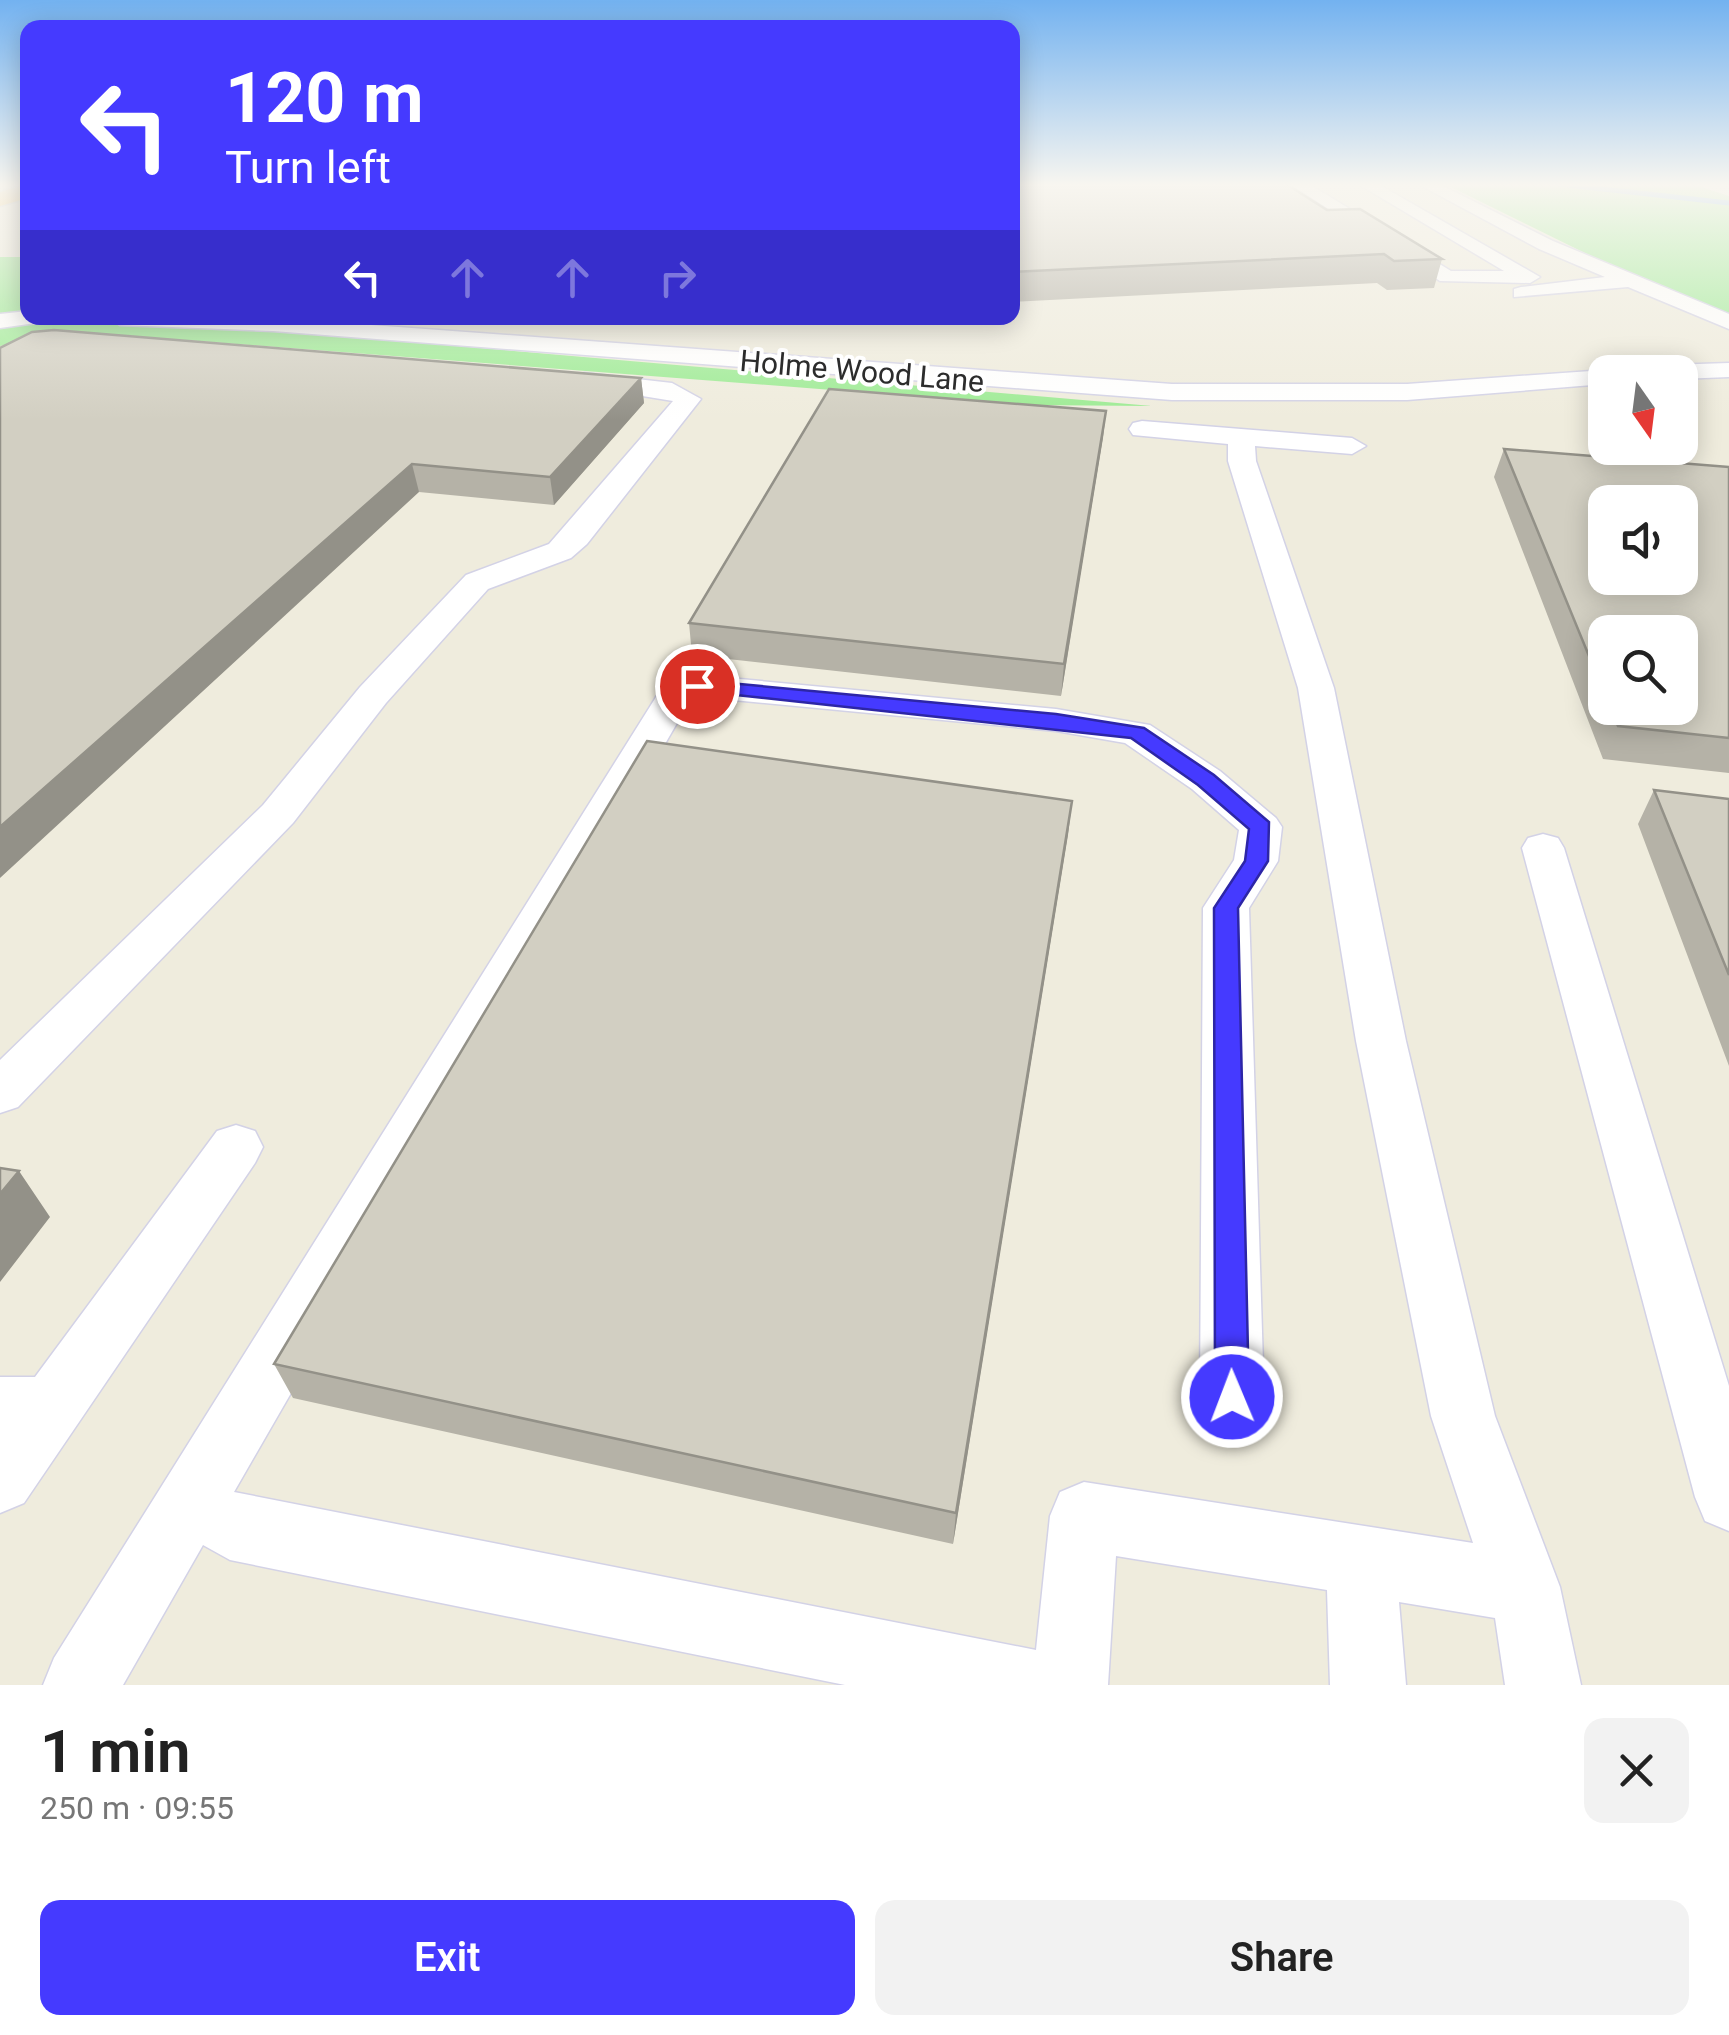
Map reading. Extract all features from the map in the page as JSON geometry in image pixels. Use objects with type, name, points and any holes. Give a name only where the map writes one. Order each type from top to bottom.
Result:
[{"type":"street","points":[[1423,263],[1446,277],[1530,277],[1505,263]]},
{"type":"street","points":[[1588,263],[1729,322]]},
{"type":"street","points":[[1520,293],[1628,281]]},
{"type":"street","name":"Holme Wood Lane","points":[[113,332],[253,325]]},
{"type":"street","name":"Holme Wood Lane","points":[[285,325],[1034,385],[1172,392],[1407,392],[1588,378]]},
{"type":"street","points":[[0,1092],[278,814],[373,695],[477,582],[560,550],[576,538],[688,399],[672,390],[597,381],[113,332]]},
{"type":"street","points":[[0,349],[53,344]]},
{"type":"street","points":[[1698,371],[1729,370]]},
{"type":"street","points":[[1142,429],[1352,446]]},
{"type":"street","points":[[1241,437],[1242,461],[1316,688],[1381,1041],[1463,1416],[1524,1587],[1544,1685]]},
{"type":"street","points":[[82,1685],[674,697],[697,686],[1056,720],[1136,732],[1206,780],[1261,827],[1256,861],[1226,908],[1232,1397]]},
{"type":"street","points":[[1542,848],[1729,1497]]},
{"type":"street","points":[[0,1479],[26,1408],[236,1147]]},
{"type":"street","points":[[1070,1685],[1084,1516],[1524,1587]]},
{"type":"street","points":[[230,1526],[1031,1685]]},
{"type":"street","points":[[1361,1561],[1368,1685]]},
{"type":"green space","points":[[0,263],[20,263],[20,312],[0,316]]},
{"type":"green space","points":[[1607,263],[1729,263],[1729,314]]},
{"type":"green space","points":[[20,323],[272,330],[1152,406],[1025,405],[186,340],[44,337],[0,346],[0,327]]},
{"type":"building","points":[[1020,263],[1206,263],[1020,272]]},
{"type":"building","points":[[54,330],[641,378],[550,477],[412,464],[0,827],[0,348],[32,332]]},
{"type":"building","points":[[829,389],[1106,411],[1064,664],[689,623]]},
{"type":"building","points":[[1504,449],[1588,456],[1588,465],[1729,467],[1729,738],[1618,726],[1698,725],[1698,615],[1588,615],[1588,654]]},
{"type":"building","points":[[647,741],[1072,801],[956,1513],[274,1364]]},
{"type":"building","points":[[1654,790],[1729,799],[1729,975]]},
{"type":"building","points":[[0,1168],[19,1171],[0,1194]]},
{"type":"route","points":[[697,686],[738,686],[1136,732],[1206,780],[1261,827],[1256,861],[1226,908],[1232,1397]]}]
